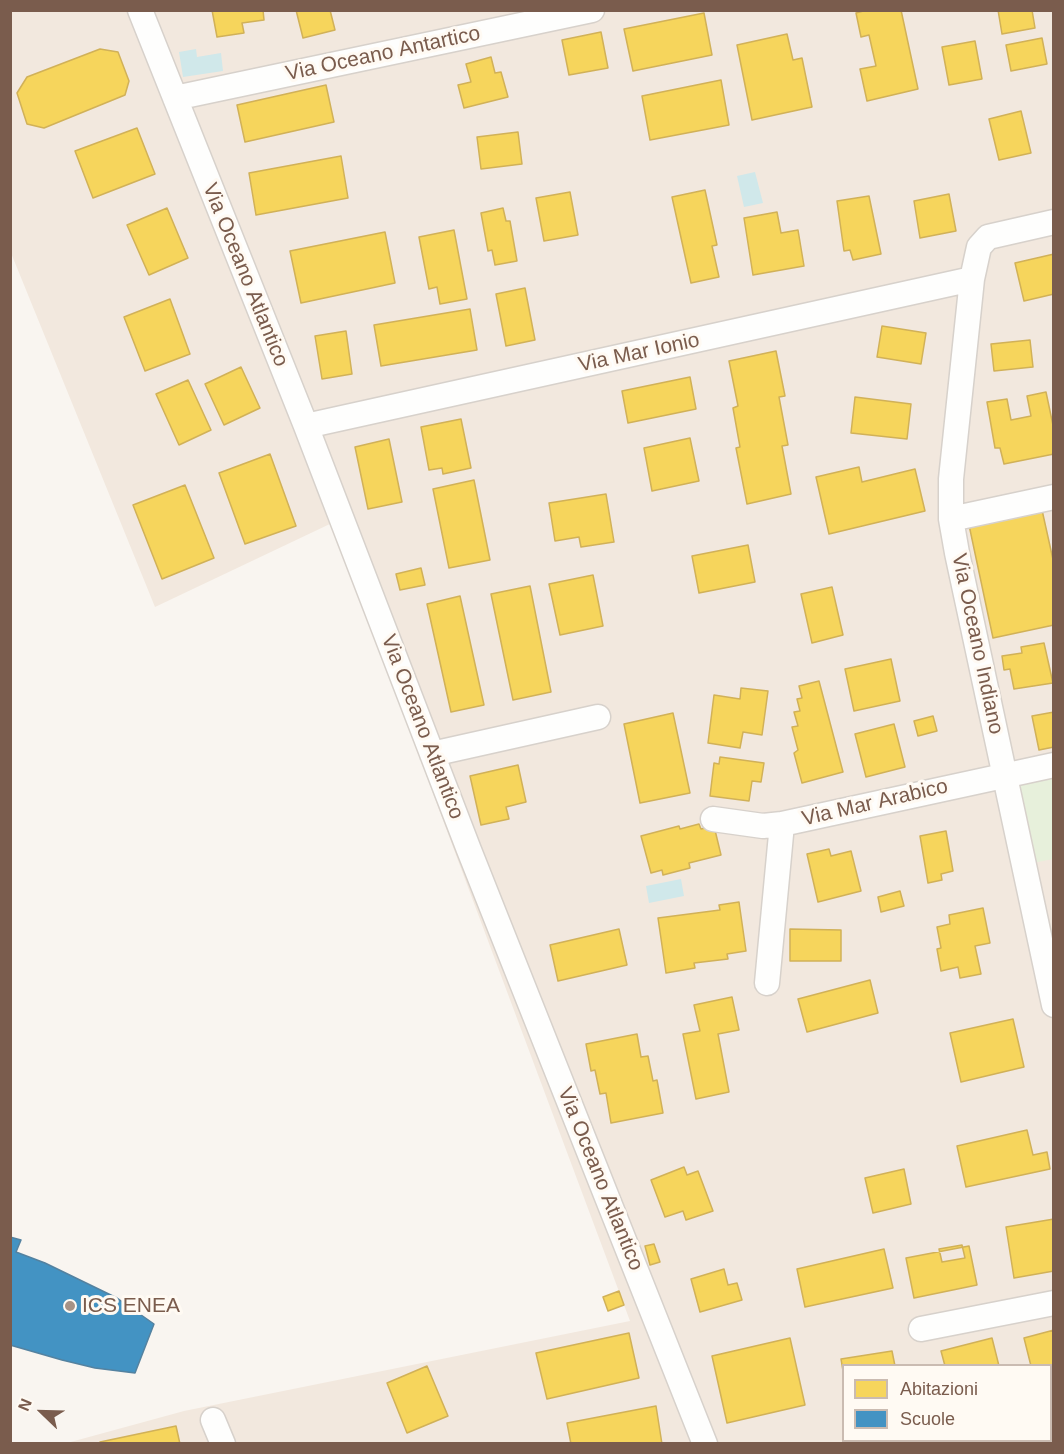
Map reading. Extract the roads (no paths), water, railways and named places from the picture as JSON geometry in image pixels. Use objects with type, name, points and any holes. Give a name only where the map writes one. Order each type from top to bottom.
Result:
[{"type":"street","name":"Via Oceano Atlantico","points":[[140,10],[306,426],[469,850],[705,1443]]},
{"type":"street","name":"Via Oceano Antartico","points":[[175,98],[592,10]]},
{"type":"street","name":"Via Oceano Indiano","points":[[1053,222],[988,237],[979,247],[972,279],[951,479],[951,519],[957,553],[1053,1005]]},
{"type":"street","name":"Via Mar Ionio","points":[[306,426],[972,279]]},
{"type":"street","points":[[951,519],[1053,497]]},
{"type":"street","points":[[432,754],[598,717]]},
{"type":"street","name":"Via Mar Arabico","points":[[767,983],[782,824],[1053,765]]},
{"type":"street","points":[[713,819],[763,826],[782,824]]},
{"type":"street","points":[[921,1329],[1053,1303]]},
{"type":"street","points":[[213,1420],[223,1443]]},
{"type":"water","points":[[196,49],[197,57],[221,53],[223,71],[183,77],[179,52]]},
{"type":"water","points":[[755,172],[763,203],[744,207],[737,176]]},
{"type":"water","points":[[681,879],[684,896],[649,903],[646,886]]},
{"type":"place","name":"ICS ENEA","points":[[70,1306]]}]
